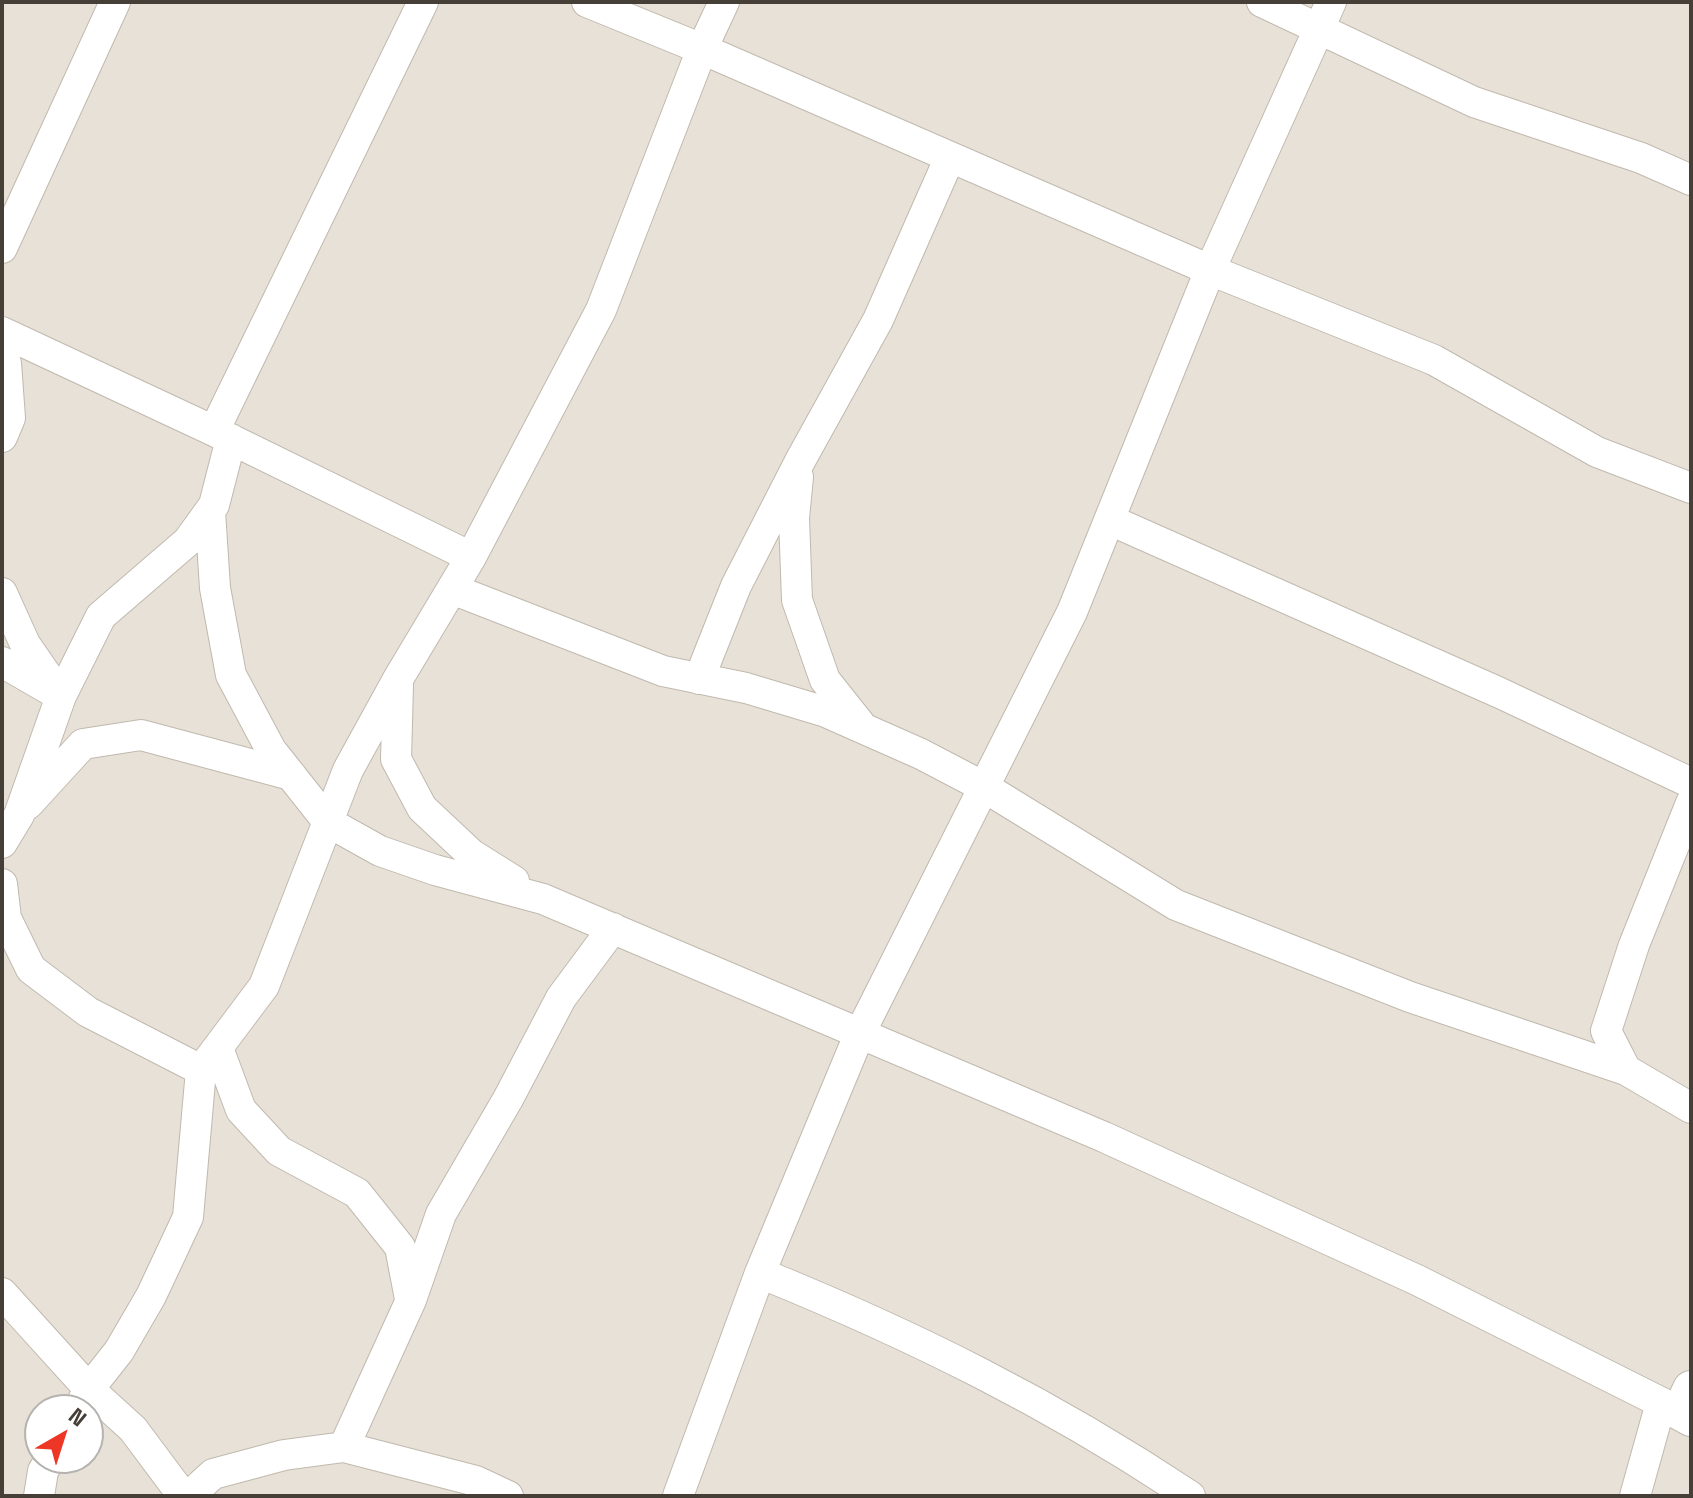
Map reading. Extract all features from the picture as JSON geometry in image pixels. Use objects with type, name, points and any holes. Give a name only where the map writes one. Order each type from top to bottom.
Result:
[{"type":"street","points":[[2,248],[115,2]]},
{"type":"street","points":[[19,815],[61,696],[101,616],[188,541],[214,505],[223,435],[423,2]]},
{"type":"street","points":[[587,2],[1210,270],[1434,360],[1597,452],[1691,488]]},
{"type":"street","points":[[88,1394],[126,1340],[151,1296],[188,1217],[210,1059],[264,986],[348,770],[471,557],[601,310],[702,49],[724,2]]},
{"type":"street","points":[[1262,2],[1326,15],[1474,102],[1641,158],[1691,180]]},
{"type":"street","points":[[678,1496],[760,1273],[859,1035],[1072,612],[1210,270],[1326,15]]},
{"type":"street","points":[[699,679],[736,586],[800,461],[878,320],[950,157]]},
{"type":"street","points":[[2,332],[223,435],[471,557]]},
{"type":"street","points":[[2,358],[6,363],[10,418],[2,437]]},
{"type":"street","points":[[800,461],[794,518],[797,600],[825,680],[864,729]]},
{"type":"street","points":[[210,511],[215,588],[231,675],[271,750],[328,822],[380,851],[435,870],[543,899],[1104,1137],[1681,1405],[1635,1496]]},
{"type":"street","points":[[1110,520],[1500,693],[1691,783]]},
{"type":"street","points":[[452,589],[663,671],[746,688],[826,712],[984,787],[1176,905],[1410,997],[1626,1070],[1691,1108]]},
{"type":"street","points":[[2,593],[25,644],[61,696]]},
{"type":"street","points":[[2,662],[61,696]]},
{"type":"street","points":[[398,679],[396,759],[422,808],[471,854],[543,899]]},
{"type":"street","points":[[2,843],[19,815],[83,744],[141,735],[291,775]]},
{"type":"street","points":[[1626,1070],[1606,1031],[1634,945],[1691,803]]},
{"type":"street","points":[[2,884],[6,918],[31,969],[88,1012],[210,1059],[241,1110],[279,1151],[357,1193],[400,1247],[411,1300]]},
{"type":"street","points":[[344,1447],[411,1300],[441,1214],[508,1099],[561,998],[613,928]]},
{"type":"street","points":[[760,1273],[863,1315],[982,1372],[1096,1435],[1190,1496]]},
{"type":"street","points":[[2,1293],[79,1394]]},
{"type":"street","points":[[104,1412],[133,1429],[186,1496],[213,1474],[284,1455],[344,1447],[476,1481],[508,1496]]},
{"type":"street","points":[[39,1496],[43,1474]]},
{"type":"shaded area","points":[[2,2],[1691,2],[1691,1496],[2,1496]]}]
